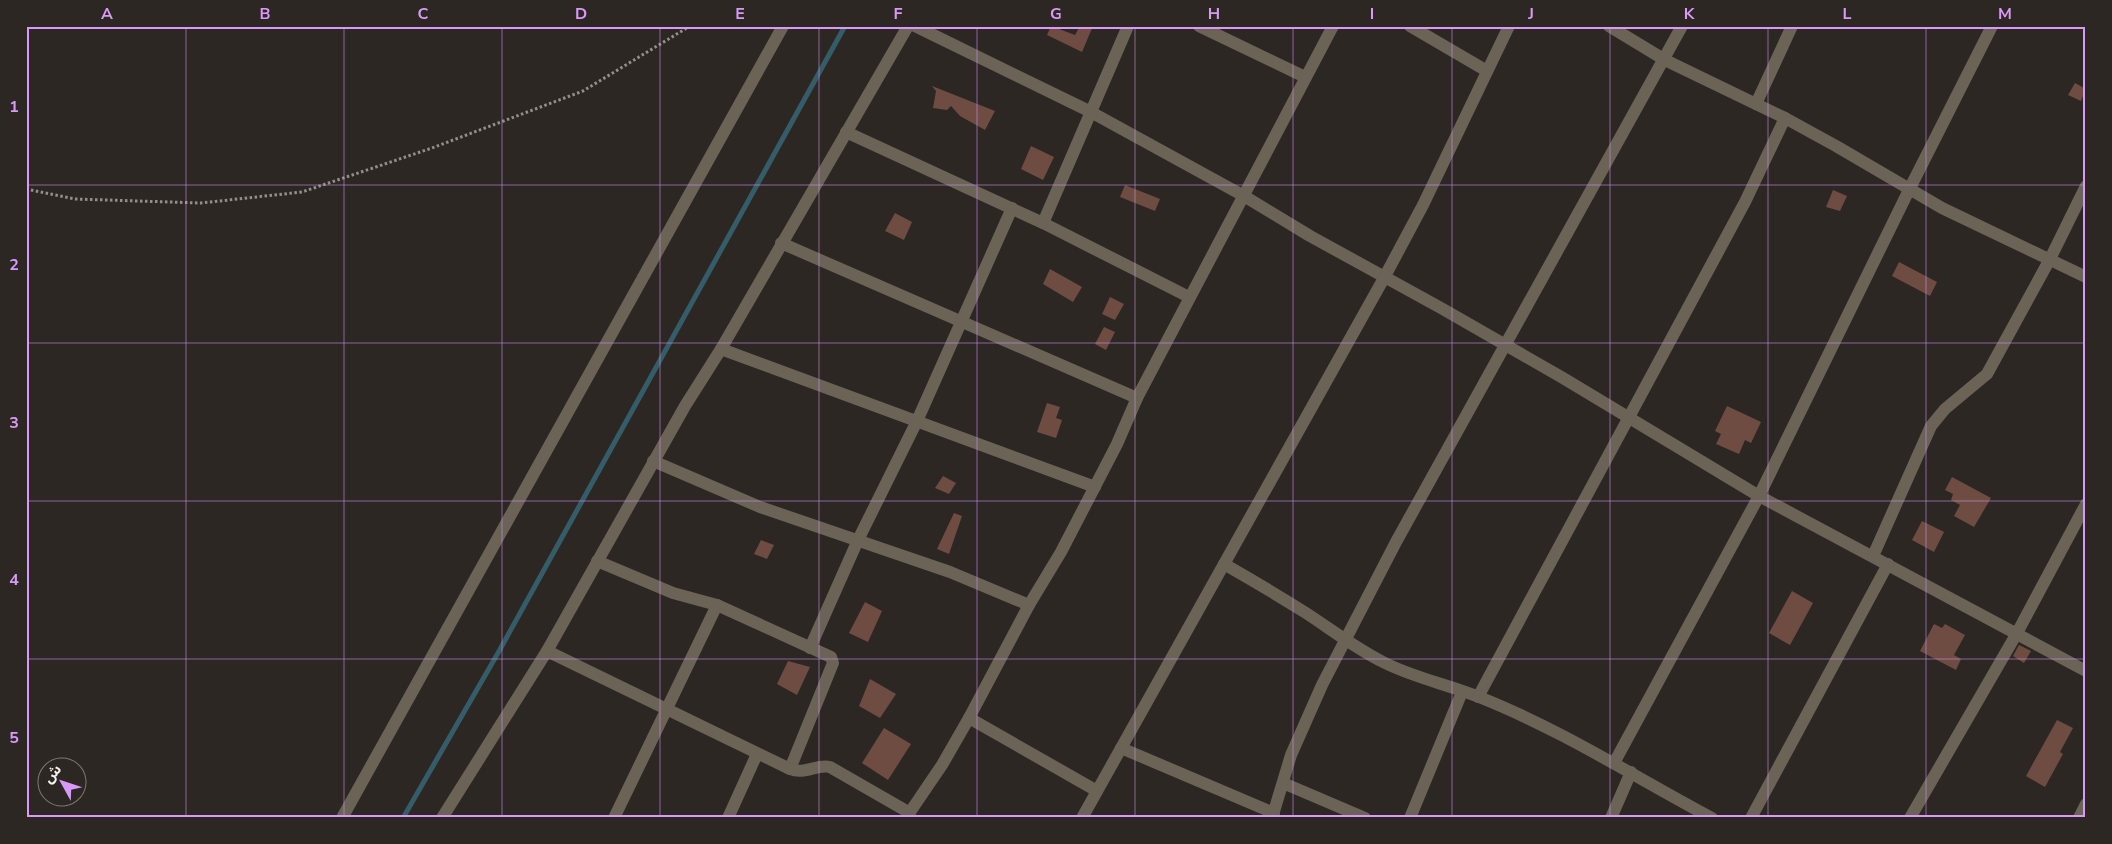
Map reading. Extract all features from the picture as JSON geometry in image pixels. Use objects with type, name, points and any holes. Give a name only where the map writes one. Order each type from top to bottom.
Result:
[{"type":"street","points":[[342,818],[783,26]]},
{"type":"street","points":[[442,818],[547,651],[684,406],[721,349],[908,26]]},
{"type":"street","points":[[915,26],[1089,111],[1244,196],[1629,417],[1759,496],[2086,671]]},
{"type":"street","points":[[1043,222],[1089,111],[1128,26]]},
{"type":"street","points":[[1199,26],[1305,78]]},
{"type":"street","points":[[547,651],[790,770],[804,772],[824,766],[830,767],[908,816],[969,718],[1029,606],[1061,552],[1095,487],[1136,398],[1333,26]]},
{"type":"street","points":[[1410,26],[1487,71]]},
{"type":"street","points":[[1082,818],[1328,374],[1384,278],[1428,196],[1509,26]]},
{"type":"street","points":[[1609,26],[1665,60],[1785,118],[1909,190],[1977,226],[2086,277]]},
{"type":"street","points":[[1121,748],[1273,816],[1305,722],[1396,542],[1618,139],[1665,60],[1682,26]]},
{"type":"street","points":[[1756,104],[1792,26]]},
{"type":"street","points":[[1614,762],[1759,496],[1909,190],[1992,26]]},
{"type":"street","points":[[1478,697],[1745,202],[1785,118]]},
{"type":"street","points":[[846,132],[1043,222],[1189,297]]},
{"type":"street","points":[[1874,556],[1931,426],[1945,409],[1988,374],[2050,259],[2086,186]]},
{"type":"street","points":[[810,648],[858,540],[917,420],[1012,208]]},
{"type":"street","points":[[781,243],[1136,398]]},
{"type":"street","points":[[721,349],[857,401],[917,420],[1095,487]]},
{"type":"street","points":[[653,461],[760,507],[950,572],[1029,606]]},
{"type":"street","points":[[1910,818],[2017,634],[2086,504]]},
{"type":"street","points":[[597,561],[673,593],[717,605],[831,657],[834,663],[790,770]]},
{"type":"street","points":[[1224,564],[1307,614],[1346,642],[1392,666],[1425,680],[1478,697],[1614,762],[1712,818]]},
{"type":"street","points":[[1751,818],[1888,564]]},
{"type":"street","points":[[614,818],[668,710],[717,605]]},
{"type":"street","points":[[1410,818],[1462,692]]},
{"type":"street","points":[[969,718],[1097,791]]},
{"type":"street","points":[[728,818],[757,754]]},
{"type":"street","points":[[1611,818],[1631,772]]},
{"type":"street","points":[[1284,783],[1365,818]]},
{"type":"street","points":[[2079,818],[2086,804]]},
{"type":"path","points":[[26,189],[75,199],[200,203],[302,192],[432,148],[583,91],[690,26]]},
{"type":"building","points":[[1051,26],[1075,35],[1080,26],[1093,26],[1082,52],[1047,35]]},
{"type":"building","points":[[2075,83],[2086,89],[2081,101],[2068,95]]},
{"type":"building","points":[[932,86],[995,111],[985,130],[960,116],[951,106],[947,110],[933,108],[936,91]]},
{"type":"building","points":[[1031,146],[1054,157],[1043,180],[1021,169]]},
{"type":"building","points":[[1125,185],[1160,199],[1155,211],[1120,197]]},
{"type":"building","points":[[1833,190],[1847,196],[1840,211],[1826,207]]},
{"type":"building","points":[[895,213],[912,222],[904,240],[885,231]]},
{"type":"building","points":[[1899,262],[1937,282],[1930,296],[1892,276]]},
{"type":"building","points":[[1050,269],[1082,287],[1073,302],[1043,284]]},
{"type":"building","points":[[1110,297],[1124,304],[1115,320],[1102,314]]},
{"type":"building","points":[[1104,327],[1115,332],[1106,350],[1095,344]]},
{"type":"building","points":[[1047,403],[1060,407],[1056,418],[1062,420],[1056,438],[1037,432]]},
{"type":"building","points":[[1727,406],[1761,422],[1751,443],[1745,440],[1739,454],[1716,444],[1721,434],[1715,431]]},
{"type":"building","points":[[943,476],[956,483],[949,494],[935,488]]},
{"type":"building","points":[[1952,477],[1991,498],[1974,527],[1954,516],[1960,505],[1951,500],[1953,494],[1945,490]]},
{"type":"building","points":[[954,513],[962,516],[949,554],[937,549]]},
{"type":"building","points":[[1922,521],[1944,532],[1934,552],[1912,540]]},
{"type":"building","points":[[761,540],[774,545],[767,559],[754,554]]},
{"type":"building","points":[[1792,591],[1813,603],[1790,645],[1769,633]]},
{"type":"building","points":[[865,602],[882,611],[868,642],[849,633]]},
{"type":"building","points":[[1934,624],[1942,628],[1945,624],[1965,635],[1954,655],[1961,659],[1956,670],[1920,651]]},
{"type":"building","points":[[2019,645],[2031,651],[2024,663],[2013,656]]},
{"type":"building","points":[[788,661],[810,667],[797,695],[777,684]]},
{"type":"building","points":[[870,679],[896,694],[880,718],[859,706]]},
{"type":"building","points":[[2057,720],[2073,728],[2060,752],[2063,754],[2045,787],[2026,776]]},
{"type":"building","points":[[884,728],[911,744],[888,780],[862,763]]},
{"type":"waterway","points":[[403,818],[498,653],[845,26]]}]
